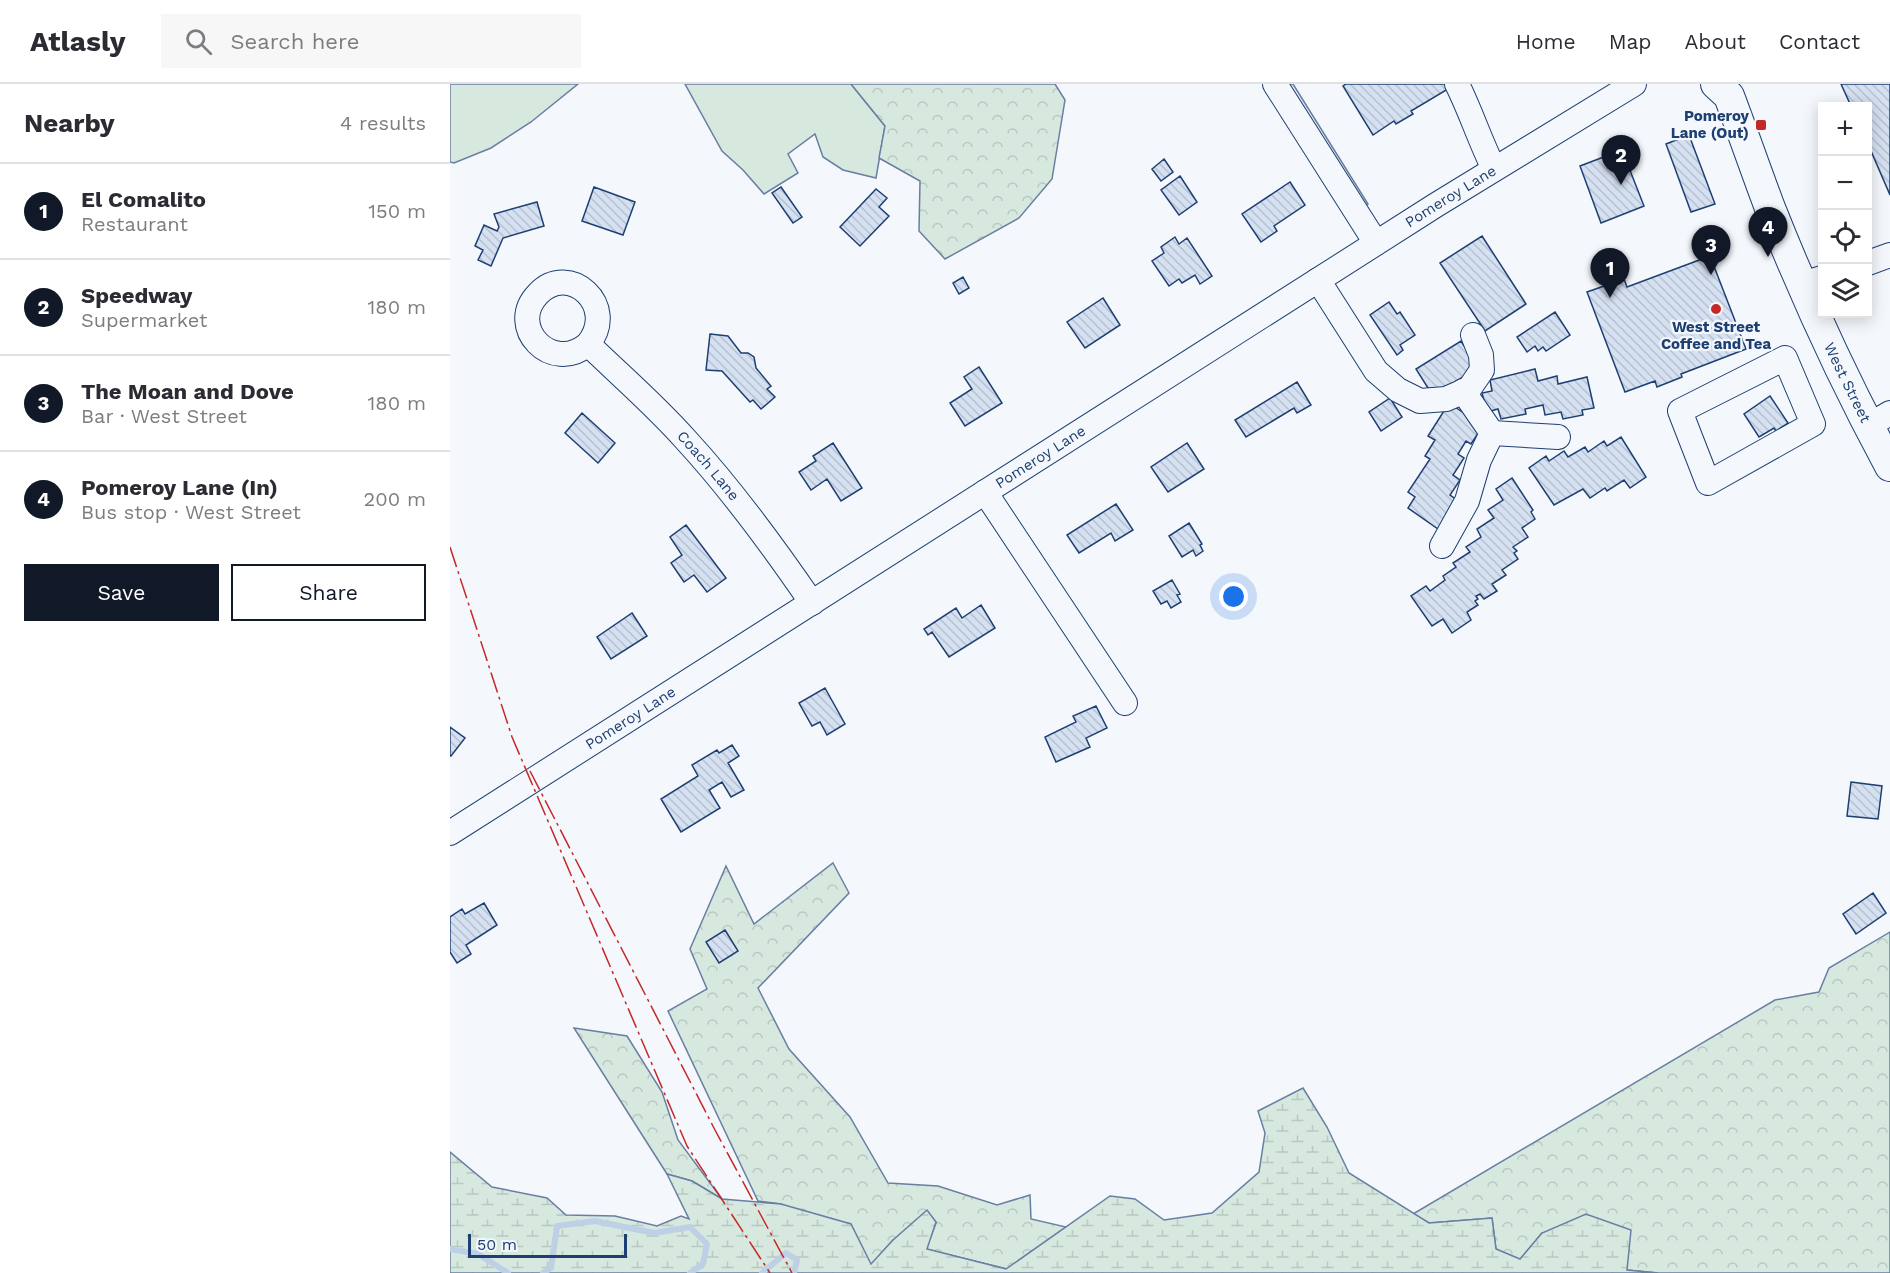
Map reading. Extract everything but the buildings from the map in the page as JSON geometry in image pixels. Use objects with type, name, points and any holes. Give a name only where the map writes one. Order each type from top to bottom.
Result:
[{"type":"main road","name":"West Street","points":[[1725,88],[1771,209],[1812,281],[1879,419],[1890,466]]},
{"type":"street","points":[[1275,84],[1376,243]]},
{"type":"street","points":[[1457,84],[1494,169]]},
{"type":"street","name":"Pomeroy Lane","points":[[450,833],[1376,243],[1634,84]]},
{"type":"street","points":[[1872,262],[1890,255]]},
{"type":"street","points":[[1318,280],[1376,371],[1398,390],[1420,402],[1446,399],[1469,389],[1482,370],[1481,355],[1473,335]]},
{"type":"street","name":"Coach Lane","points":[[588,344],[674,427],[703,459],[759,529],[812,603]]},
{"type":"street","points":[[1785,358],[1813,424],[1708,483],[1680,411],[1785,358]]},
{"type":"street","points":[[1463,392],[1492,434]]},
{"type":"street","points":[[1492,434],[1558,437]]},
{"type":"street","points":[[1442,546],[1467,501],[1479,460],[1492,434]]},
{"type":"street","points":[[985,492],[1125,704]]},
{"type":"green space","points":[[450,84],[578,84],[531,122],[491,148],[454,163],[450,162]]},
{"type":"green space","points":[[685,84],[851,84],[885,126],[876,178],[843,170],[823,157],[815,134],[788,154],[798,173],[764,194],[722,151]]},
{"type":"green space","points":[[851,84],[1055,84],[1065,100],[1052,179],[1019,218],[945,259],[919,231],[920,181],[879,158],[885,126]]},
{"type":"green space","points":[[833,863],[849,893],[758,988],[789,1049],[850,1117],[888,1183],[938,1186],[997,1205],[1030,1195],[1031,1219],[1066,1227],[1007,1269],[926,1249],[936,1223],[893,1240],[871,1265],[781,1204],[758,1201],[668,1011],[707,989],[690,949],[726,866],[754,924]]},
{"type":"green space","points":[[1890,932],[1890,1273],[1658,1273],[1627,1270],[1542,1233],[1520,1260],[1496,1249],[1492,1218],[1429,1223],[1413,1214],[1775,1000],[1819,992],[1829,968]]},
{"type":"green space","points":[[574,1028],[627,1036],[662,1092],[678,1140],[722,1199],[692,1181],[667,1174]]},
{"type":"green space","points":[[1303,1088],[1327,1127],[1349,1173],[1429,1223],[1492,1218],[1496,1249],[1520,1259],[1542,1233],[1586,1214],[1631,1230],[1627,1270],[1658,1273],[450,1273],[450,1152],[492,1187],[547,1198],[566,1215],[615,1216],[657,1226],[681,1216],[689,1219],[667,1174],[692,1181],[722,1199],[781,1204],[851,1224],[871,1264],[893,1240],[927,1210],[936,1222],[927,1249],[1006,1269],[1110,1196],[1135,1199],[1164,1220],[1212,1213],[1259,1172],[1265,1133],[1258,1111]]},
{"type":"shaded area","points":[[1275,84],[1293,84],[1368,204],[1359,209]]},
{"type":"waterway","points":[[543,1273],[551,1268],[557,1226],[595,1221],[654,1233],[690,1227],[707,1244],[703,1264],[690,1273]]},
{"type":"waterway","points":[[450,1249],[478,1254],[508,1273]]},
{"type":"waterway","points":[[762,1273],[786,1253],[797,1260],[794,1273]]},
{"type":"power","points":[[450,547],[512,737],[687,1146],[770,1273]]},
{"type":"power","points":[[530,771],[715,1130],[792,1273]]},
{"type":"place","name":"Pomeroy Lane (Out)","points":[[1761,125]]},
{"type":"place","name":"Speedway","points":[[1621,185]]},
{"type":"place","name":"Pomeroy Lane (In)","points":[[1768,257]]},
{"type":"place","name":"The Moan and Dove","points":[[1711,275]]},
{"type":"place","name":"El Comalito","points":[[1610,298]]},
{"type":"place","name":"West Street Coffee and Tea","points":[[1716,309]]}]
